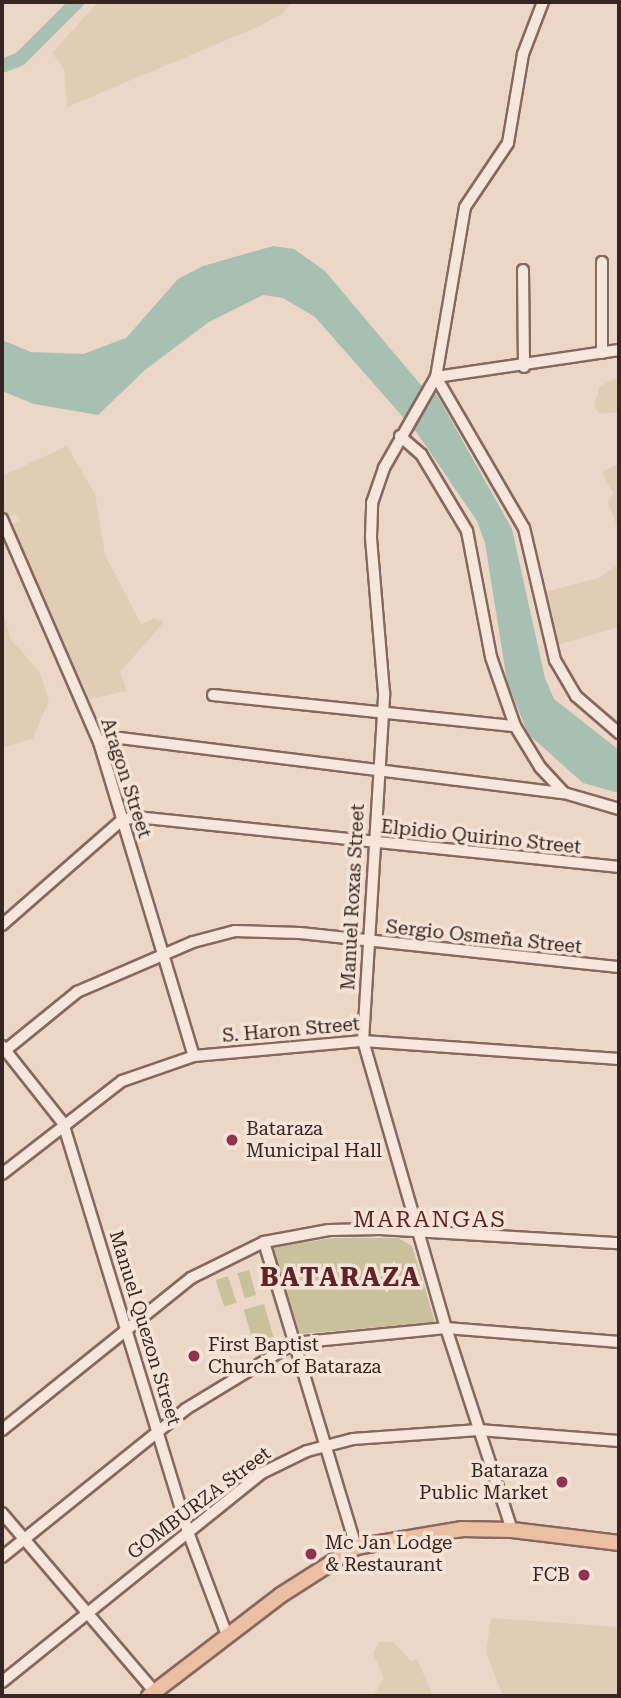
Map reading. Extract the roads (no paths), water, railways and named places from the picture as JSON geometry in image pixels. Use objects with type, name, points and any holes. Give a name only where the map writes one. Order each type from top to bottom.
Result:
[{"type":"main road","points":[[152,1694],[227,1635],[356,1547],[429,1532],[512,1530],[619,1544]]},
{"type":"street","points":[[543,2],[518,73],[508,143],[465,206],[436,377],[524,528],[555,660],[576,696],[619,733]]},
{"type":"street","points":[[602,262],[602,353]]},
{"type":"street","points":[[523,270],[524,367]]},
{"type":"street","points":[[436,377],[524,367],[619,350]]},
{"type":"street","name":"Manuel Roxas Street","points":[[436,377],[400,436],[372,503],[383,715],[373,843],[363,1041],[446,1328],[512,1530]]},
{"type":"street","points":[[400,436],[421,454],[467,531],[491,657],[515,726],[540,767],[564,793]]},
{"type":"street","name":"Aragon Street","points":[[2,519],[99,742],[194,1056]]},
{"type":"street","points":[[213,695],[383,715],[515,726]]},
{"type":"street","points":[[99,742],[120,738],[564,793],[619,808]]},
{"type":"street","name":"Elpidio Quirino Street","points":[[122,820],[146,818],[619,867]]},
{"type":"street","points":[[2,925],[122,820]]},
{"type":"street","name":"Sergio Osmeña Street","points":[[3,1049],[77,992],[162,954],[216,934],[252,930],[619,967]]},
{"type":"street","name":"S. Haron Street","points":[[2,1174],[63,1123],[122,1080],[194,1056],[363,1041],[619,1059]]},
{"type":"street","name":"Manuel Quezon Street","points":[[3,1049],[63,1123],[188,1532],[227,1635]]},
{"type":"street","points":[[2,1430],[191,1278],[264,1242],[329,1230],[619,1243]]},
{"type":"street","points":[[264,1242],[356,1547]]},
{"type":"street","points":[[2,1558],[206,1394],[294,1343],[446,1328],[619,1342]]},
{"type":"street","name":"GOMBURZA Street","points":[[2,1682],[262,1473],[327,1444],[384,1435],[479,1430],[619,1441]]},
{"type":"street","points":[[2,1513],[152,1694]]},
{"type":"waterway","points":[[2,66],[20,59],[77,2]]},
{"type":"place","name":"Bataraza Municipal Hall","points":[[232,1140]]},
{"type":"place","name":"First Baptist Church of Bataraza","points":[[194,1356]]},
{"type":"place","name":"Bataraza Public Market","points":[[562,1482]]},
{"type":"place","name":"Mc Jan Lodge & Restaurant","points":[[311,1554]]},
{"type":"place","name":"FCB","points":[[584,1575]]},
{"type":"district","name":"MARANGAS","points":[[430,1220]]},
{"type":"district","name":"BATARAZA","points":[[341,1278]]}]
